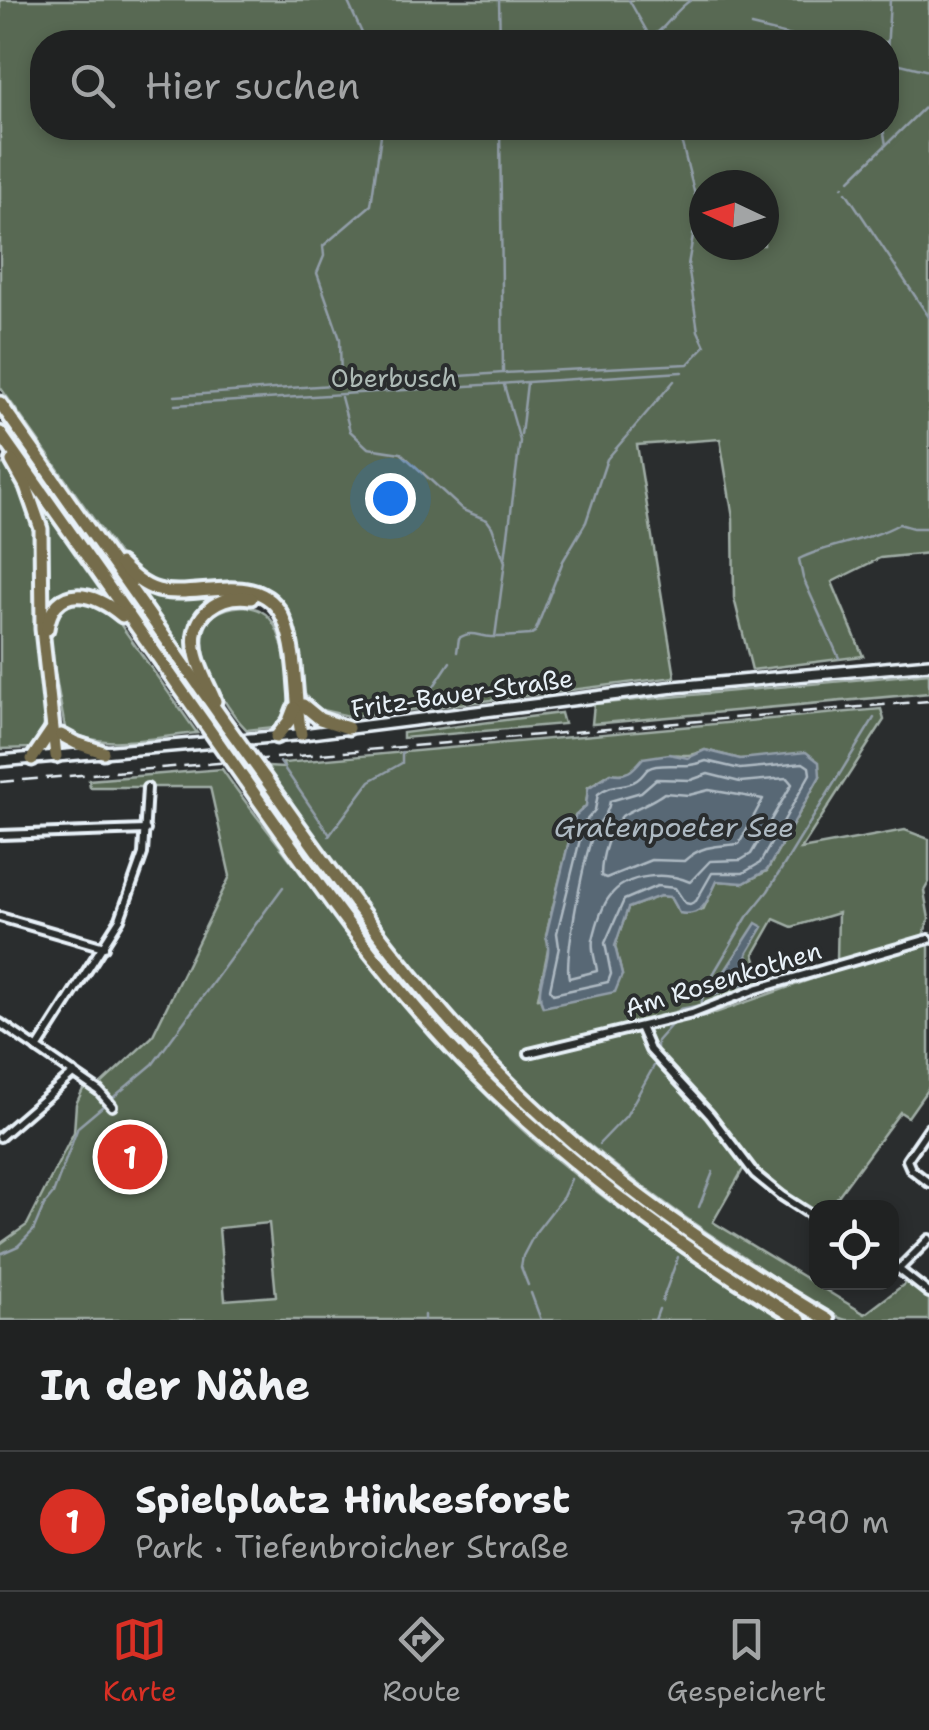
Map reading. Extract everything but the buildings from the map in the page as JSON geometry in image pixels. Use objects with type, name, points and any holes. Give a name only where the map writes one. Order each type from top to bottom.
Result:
[{"type":"highway","points":[[0,403],[380,939],[480,1054],[540,1114],[610,1174],[664,1214],[828,1320]]},
{"type":"highway","points":[[0,436],[378,962],[463,1060],[587,1174],[653,1224],[800,1320]]},
{"type":"highway","points":[[0,436],[26,486],[41,529],[41,610],[60,756]]},
{"type":"highway","points":[[98,542],[129,573],[155,589],[170,592],[237,588],[264,596],[283,618],[304,734]]},
{"type":"highway","points":[[45,644],[49,616],[72,596],[93,596],[141,634]]},
{"type":"highway","points":[[228,727],[197,660],[194,644],[198,624],[215,604],[240,596],[261,602],[287,633]]},
{"type":"highway","points":[[299,700],[315,716],[348,728]]},
{"type":"highway","points":[[276,736],[299,700]]},
{"type":"highway","points":[[56,726],[76,744],[103,752]]},
{"type":"highway","points":[[32,758],[56,726]]},
{"type":"main road","name":"Fritz-Bauer-Straße","points":[[0,761],[304,734],[674,686],[929,664]]},
{"type":"street","points":[[36,1048],[104,947],[132,890],[146,830],[146,788]]},
{"type":"street","points":[[0,835],[146,830]]},
{"type":"street","points":[[0,917],[104,947]]},
{"type":"street","name":"Am Rosenkothen","points":[[529,1053],[640,1028],[929,938]]},
{"type":"street","points":[[0,1023],[74,1073],[112,1106]]},
{"type":"street","points":[[640,1028],[650,1050],[710,1115],[756,1174],[809,1213]]},
{"type":"street","points":[[0,1137],[74,1073]]},
{"type":"street","points":[[929,1128],[907,1160],[910,1169],[929,1183]]},
{"type":"street","points":[[899,1263],[929,1239]]},
{"type":"street","points":[[899,1269],[929,1292]]},
{"type":"green space","name":"Oberbusch","points":[[0,0],[929,0],[929,553],[880,558],[832,582],[863,656],[752,670],[734,598],[733,518],[720,439],[637,445],[675,677],[349,716],[313,708],[304,692],[297,651],[267,595],[148,581],[126,565],[0,387]]},
{"type":"green space","points":[[5,463],[27,503],[36,539],[36,635],[46,712],[42,736],[34,748],[0,749],[0,465]]},
{"type":"green space","points":[[35,497],[110,604],[58,599],[50,605],[44,603],[47,541]]},
{"type":"green space","points":[[133,581],[148,590],[213,592],[217,599],[201,614],[194,630],[198,671]]},
{"type":"green space","points":[[80,599],[105,608],[118,621],[197,733],[111,741],[79,736],[65,728],[50,632],[58,611]]},
{"type":"green space","points":[[246,606],[269,618],[285,656],[288,710],[274,727],[247,730],[223,698],[205,657],[203,638],[208,622],[222,611]]},
{"type":"green space","points":[[929,673],[929,693],[592,724],[594,704]]},
{"type":"green space","points":[[881,709],[884,720],[801,849],[905,830],[929,839],[929,882],[924,891],[929,919],[923,936],[837,961],[838,913],[792,927],[774,919],[754,954],[763,984],[705,1004],[704,1017],[883,954],[929,943],[929,1087],[908,1117],[900,1112],[835,1200],[809,1200],[809,1210],[757,1173],[712,1113],[664,1060],[659,1066],[708,1116],[746,1164],[713,1222],[809,1280],[809,1290],[825,1290],[865,1314],[911,1279],[929,1293],[929,1320],[846,1320],[823,1310],[675,1210],[548,1110],[457,1021],[370,916],[266,767],[284,768],[283,763]],"holes":[[[705,750],[740,759],[771,758],[820,776],[767,871],[744,883],[717,881],[703,910],[679,913],[670,897],[660,896],[628,908],[615,946],[622,975],[538,998],[549,945],[546,935],[575,817],[586,806],[588,787],[611,773],[632,771],[670,755]]]},
{"type":"green space","points":[[561,713],[564,724],[403,738],[403,733]]},
{"type":"green space","points":[[222,769],[385,982],[483,1092],[611,1203],[785,1320],[0,1320],[0,1244],[27,1225],[74,1132],[76,1104],[85,1085],[95,1094],[152,1037],[230,876],[210,787],[90,787],[89,780]],"holes":[[[269,1223],[276,1296],[225,1300],[219,1228]]]},
{"type":"water","name":"Gratenpoeter See","points":[[705,750],[740,759],[806,752],[819,762],[820,776],[767,870],[744,883],[717,881],[704,906],[694,913],[679,913],[670,897],[660,896],[628,908],[615,946],[622,975],[615,992],[543,1007],[540,990],[548,954],[546,936],[575,816],[586,806],[588,788],[611,773],[629,772],[643,758],[669,754],[688,758]]},
{"type":"water","points":[[756,923],[763,927],[747,954],[754,983],[716,994],[712,991]]},
{"type":"waterway","points":[[347,0],[361,30]]},
{"type":"waterway","points":[[499,0],[500,30]]},
{"type":"waterway","points":[[629,0],[646,30]]},
{"type":"waterway","points":[[661,30],[691,0]]},
{"type":"waterway","points":[[888,30],[890,0]]},
{"type":"waterway","points":[[751,26],[767,30]]},
{"type":"waterway","points":[[899,64],[929,71]]},
{"type":"waterway","points":[[899,132],[929,103]]},
{"type":"waterway","points":[[341,384],[340,339],[317,273],[324,256],[323,246],[371,205],[380,140]]},
{"type":"waterway","points":[[500,140],[503,371]]},
{"type":"waterway","points":[[175,396],[688,364],[705,346],[698,331],[688,265],[698,207],[681,140]]},
{"type":"waterway","points":[[885,140],[886,145]]},
{"type":"waterway","points":[[850,180],[891,140]]},
{"type":"waterway","points":[[846,192],[929,317]]},
{"type":"waterway","points":[[175,405],[682,372]]},
{"type":"waterway","points":[[457,652],[459,638],[469,634],[502,637],[535,632],[563,561],[586,522],[607,459],[674,381]]},
{"type":"waterway","points":[[521,435],[527,383]]},
{"type":"waterway","points":[[504,385],[520,441],[505,559]]},
{"type":"waterway","points":[[341,397],[350,431],[368,448],[401,453],[463,510],[487,520],[492,527],[505,562],[495,637]]},
{"type":"waterway","points":[[839,658],[803,578],[799,559],[899,524],[929,528]]},
{"type":"waterway","points":[[399,707],[428,695],[450,662]]},
{"type":"waterway","points":[[677,1013],[701,1005],[705,988],[747,917],[768,891],[874,718]]},
{"type":"waterway","points":[[329,836],[370,781],[402,763],[402,752]]},
{"type":"waterway","points":[[280,762],[330,835]]},
{"type":"waterway","points":[[0,1254],[18,1246],[33,1231],[53,1194],[78,1127],[153,1064],[283,887]]},
{"type":"waterway","points":[[657,1051],[657,1041],[673,1023]]},
{"type":"waterway","points":[[599,1144],[626,1116],[655,1064]]},
{"type":"waterway","points":[[699,1207],[713,1172]]},
{"type":"waterway","points":[[528,1285],[521,1267],[523,1256],[571,1179]]},
{"type":"waterway","points":[[662,1301],[678,1257]]},
{"type":"waterway","points":[[531,1293],[541,1320]]},
{"type":"waterway","points":[[655,1320],[659,1309]]},
{"type":"waterway","points":[[424,1315],[424,1320]]},
{"type":"railway","points":[[0,782],[929,701]]},
{"type":"place","name":"Spielplatz Hinkesforst","points":[[130,1157]]}]
